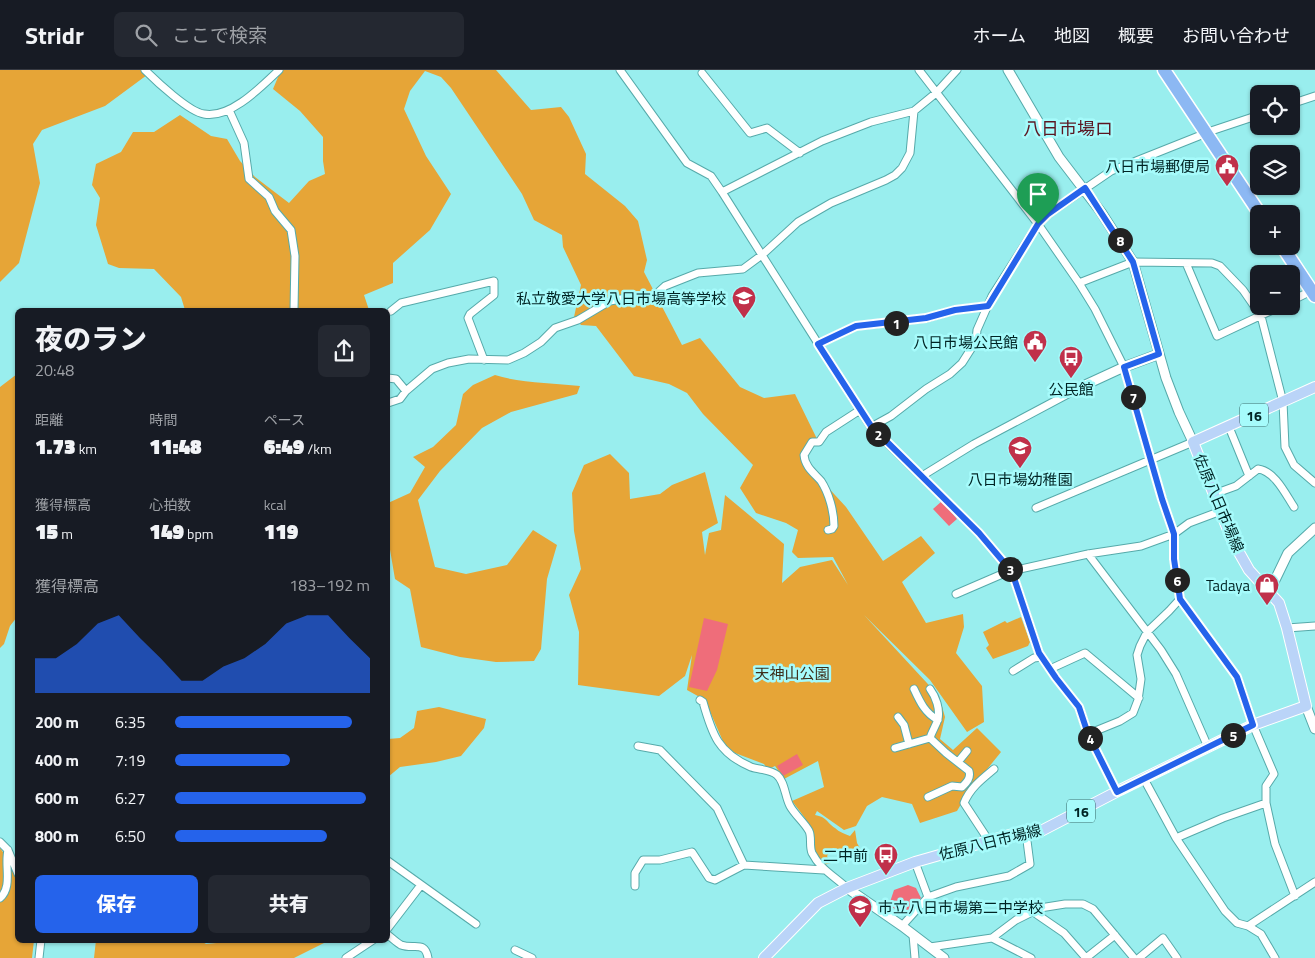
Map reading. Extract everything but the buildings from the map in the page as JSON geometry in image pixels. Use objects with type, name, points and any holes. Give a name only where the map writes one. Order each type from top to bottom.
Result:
[{"type":"highway","points":[[1164,70],[1254,205]]},
{"type":"highway","points":[[1288,255],[1314,292]]},
{"type":"main road","name":"佐原八日市場線","points":[[764,958],[818,903],[847,888],[915,862],[1013,834],[1041,832],[1253,725],[1306,706],[1279,603],[1260,584],[1243,561],[1232,540],[1193,442],[1315,387]]},
{"type":"street","points":[[145,70],[180,101],[197,112],[204,114],[229,110],[254,93],[279,70]]},
{"type":"street","points":[[620,70],[687,163],[711,176],[871,426],[979,533],[1012,572],[1042,657],[1079,707],[1088,734],[1117,792]]},
{"type":"street","points":[[919,70],[1038,224],[1079,283],[1124,367],[1174,534],[1174,559],[1180,599],[1237,677],[1253,725],[1274,774],[1266,786],[1266,803],[1275,844],[1295,896]]},
{"type":"street","points":[[722,192],[822,141],[871,122],[914,111],[936,93],[956,70]]},
{"type":"street","points":[[1008,70],[1060,157],[1085,188],[1133,262],[1174,401],[1193,442],[1036,508]]},
{"type":"street","points":[[702,73],[750,134],[766,128],[800,153]]},
{"type":"street","points":[[1300,101],[1315,96]]},
{"type":"street","points":[[229,110],[244,143],[249,179],[269,197],[275,211],[291,230],[295,256],[294,308]]},
{"type":"street","points":[[390,402],[400,399],[406,391],[432,369],[448,363],[469,359],[508,360],[524,353],[541,342],[555,328],[578,320],[610,301],[655,295],[666,286],[683,277],[698,273],[743,269],[762,255],[798,222],[830,203],[895,175],[902,168],[910,153],[914,111]]},
{"type":"street","points":[[871,426],[891,416],[926,388],[950,374],[962,363],[976,341],[977,330],[988,306],[1038,224],[1048,214],[1111,171],[1250,118]]},
{"type":"street","points":[[1079,283],[1133,262],[1212,263],[1220,266],[1243,290],[1261,316],[1283,402],[1285,447],[1294,465],[1315,483]]},
{"type":"street","points":[[1186,263],[1217,336],[1261,316]]},
{"type":"street","points":[[391,311],[401,303],[494,281],[494,295],[470,314],[468,318],[484,360]]},
{"type":"street","points":[[1300,297],[1314,292]]},
{"type":"street","points":[[818,344],[856,326],[926,318],[955,310],[988,306]]},
{"type":"street","points":[[922,476],[982,439],[1085,385],[1124,367],[1159,354]]},
{"type":"street","points":[[390,378],[396,380],[406,391]]},
{"type":"street","points":[[828,530],[834,526],[832,510],[822,483],[809,468],[804,455],[812,442],[818,442],[826,432],[860,410]]},
{"type":"street","points":[[1229,427],[1249,476]]},
{"type":"street","points":[[1214,494],[1236,486],[1258,469],[1267,472],[1294,507]]},
{"type":"street","points":[[956,594],[1007,572],[1088,554],[1141,546],[1174,534],[1189,523],[1221,512]]},
{"type":"street","points":[[1266,589],[1274,582],[1288,553],[1315,528]]},
{"type":"street","points":[[1088,554],[1176,674],[1208,747]]},
{"type":"street","points":[[1088,734],[1120,721],[1133,713],[1139,698],[1141,679],[1137,655],[1147,632],[1180,599]]},
{"type":"street","points":[[1287,628],[1315,626]]},
{"type":"street","points":[[1050,669],[1085,653],[1139,698]]},
{"type":"street","points":[[1013,671],[1034,658],[1042,657]]},
{"type":"street","points":[[914,689],[924,708],[938,720]]},
{"type":"street","points":[[930,689],[935,695],[938,720],[930,738]]},
{"type":"street","points":[[700,700],[703,702],[709,724],[717,742],[722,747],[748,765],[776,774],[781,780],[792,809],[810,832],[811,851],[824,870]]},
{"type":"street","points":[[1306,706],[1315,729]]},
{"type":"street","points":[[898,717],[904,725],[909,744]]},
{"type":"street","points":[[895,748],[930,738]]},
{"type":"street","points":[[930,738],[970,774],[980,780]]},
{"type":"street","points":[[638,746],[660,750],[717,808],[744,865]]},
{"type":"street","points":[[958,762],[967,751]]},
{"type":"street","points":[[989,841],[964,803],[968,794],[980,780],[994,769]]},
{"type":"street","points":[[928,797],[952,786],[962,787],[968,781],[970,774]]},
{"type":"street","points":[[1144,779],[1176,838],[1225,911],[1237,922],[1261,934],[1275,958]]},
{"type":"street","points":[[1176,838],[1223,818],[1266,803]]},
{"type":"street","points":[[902,926],[928,897],[956,887],[1009,876],[1030,864],[1026,833]]},
{"type":"street","points":[[0,842],[8,850],[15,867]]},
{"type":"street","points":[[0,898],[5,894],[7,884],[6,859],[8,850]]},
{"type":"street","points":[[635,886],[635,874],[643,860],[660,860],[692,852],[709,878],[715,880],[744,865],[824,870],[832,874],[847,888],[944,958]]},
{"type":"street","points":[[390,862],[476,924]]},
{"type":"street","points":[[915,862],[928,897]]},
{"type":"street","points":[[1248,926],[1315,882]]},
{"type":"street","points":[[390,925],[421,885]]},
{"type":"street","points":[[930,947],[992,938],[1016,920],[1032,912],[1048,907],[1083,904],[1092,908],[1134,958]]},
{"type":"street","points":[[1032,912],[1064,932],[1086,958],[1114,935]]},
{"type":"street","points":[[913,935],[915,958]]},
{"type":"street","points":[[390,936],[402,945],[424,948],[427,950],[428,958]]},
{"type":"street","points":[[992,938],[1031,958]]},
{"type":"street","points":[[1139,958],[1163,938],[1177,958]]},
{"type":"street","points":[[39,958],[41,943]]},
{"type":"street","points":[[346,958],[368,943]]},
{"type":"street","points":[[516,950],[532,958]]},
{"type":"green space","points":[[0,70],[141,70],[147,75],[105,106],[42,130],[33,144],[40,183],[19,263],[0,282]]},
{"type":"green space","name":"天神山公園","points":[[281,70],[496,70],[531,110],[561,107],[569,117],[586,154],[585,174],[625,206],[638,221],[647,260],[644,272],[682,345],[700,338],[740,387],[764,398],[795,394],[818,441],[801,458],[846,507],[883,561],[921,536],[935,553],[902,582],[926,623],[963,614],[964,627],[956,653],[982,686],[984,722],[967,732],[930,680],[864,615],[939,696],[945,717],[940,739],[953,750],[977,728],[1001,752],[967,794],[957,811],[920,823],[912,804],[882,797],[867,806],[856,826],[844,830],[817,811],[815,815],[824,818],[842,833],[850,836],[855,830],[857,843],[865,857],[865,863],[833,848],[827,856],[831,863],[824,865],[821,859],[815,855],[805,818],[792,801],[824,787],[818,761],[784,779],[775,766],[771,768],[766,767],[764,764],[735,753],[725,746],[705,700],[687,690],[692,655],[685,676],[659,696],[578,685],[579,632],[569,595],[581,569],[574,531],[572,493],[584,465],[610,454],[629,473],[630,499],[660,494],[672,485],[705,472],[718,523],[702,532],[705,555],[709,533],[721,530],[725,495],[784,544],[782,583],[800,567],[832,560],[848,585],[833,557],[798,558],[792,552],[798,530],[786,523],[756,513],[740,488],[753,465],[703,414],[687,393],[669,384],[634,376],[596,326],[581,325],[574,317],[581,285],[563,247],[562,235],[534,220],[522,194],[451,88],[441,77],[425,71],[410,91],[404,109],[426,156],[451,194],[430,230],[393,263],[393,283],[364,295],[368,308],[184,308],[181,297],[154,269],[119,268],[108,264],[96,225],[100,198],[92,185],[96,164],[121,152],[133,132],[154,132],[180,115],[211,136],[227,139],[240,161],[255,177],[289,203],[309,181],[325,174],[323,137],[300,111],[273,89]]},
{"type":"green space","points":[[495,375],[525,381],[580,386],[577,394],[511,412],[482,428],[440,471],[418,500],[435,567],[466,574],[507,565],[533,530],[557,545],[547,579],[541,649],[534,661],[496,662],[460,657],[421,647],[410,589],[395,579],[390,550],[390,502],[410,493],[425,467],[413,457],[433,447],[456,425],[463,394],[473,385]]},
{"type":"green space","points":[[15,376],[15,620],[10,626],[4,644],[0,648],[0,387]]},
{"type":"green space","points":[[1021,617],[1030,642],[1028,646],[993,659],[986,648],[989,645],[983,632],[1005,621],[1007,623]]},
{"type":"green space","points":[[439,707],[486,719],[484,728],[461,756],[400,767],[390,775],[390,739],[400,738],[414,728],[417,711]]},
{"type":"green space","points":[[0,848],[10,862],[15,875],[15,943],[34,943],[32,958],[0,958]]},
{"type":"green space","points":[[96,943],[324,943],[294,958],[94,958]]},
{"type":"shaded area","points":[[942,501],[957,519],[949,526],[933,509]]},
{"type":"shaded area","points":[[704,618],[728,624],[717,670],[707,691],[689,687]]},
{"type":"shaded area","points":[[797,754],[803,765],[783,776],[777,766]]},
{"type":"shaded area","points":[[908,885],[916,888],[921,898],[904,915],[889,905],[894,890]]},
{"type":"place","name":"八日市場郵便局","points":[[1227,187]]},
{"type":"place","name":"私立敬愛大学八日市場高等学校","points":[[744,319]]},
{"type":"place","name":"八日市場公民館","points":[[1035,363]]},
{"type":"place","name":"公民館","points":[[1071,379]]},
{"type":"place","name":"八日市場幼稚園","points":[[1020,469]]},
{"type":"place","name":"Tadaya","points":[[1267,606]]},
{"type":"place","name":"二中前","points":[[886,876]]},
{"type":"place","name":"市立八日市場第二中学校","points":[[860,928]]},
{"type":"district","name":"八日市場ロ","points":[[1068,128]]},
{"type":"route","points":[[1085,188],[1131,257],[1159,354],[1124,367],[1174,534],[1174,559],[1180,599],[1206,632],[1237,677],[1253,725],[1117,792],[1088,734],[1079,707],[1039,653],[1012,572],[979,533],[871,426],[818,344],[856,326],[900,322],[926,318],[955,310],[988,306],[992,296],[1038,224],[1048,214],[1085,188]]}]
